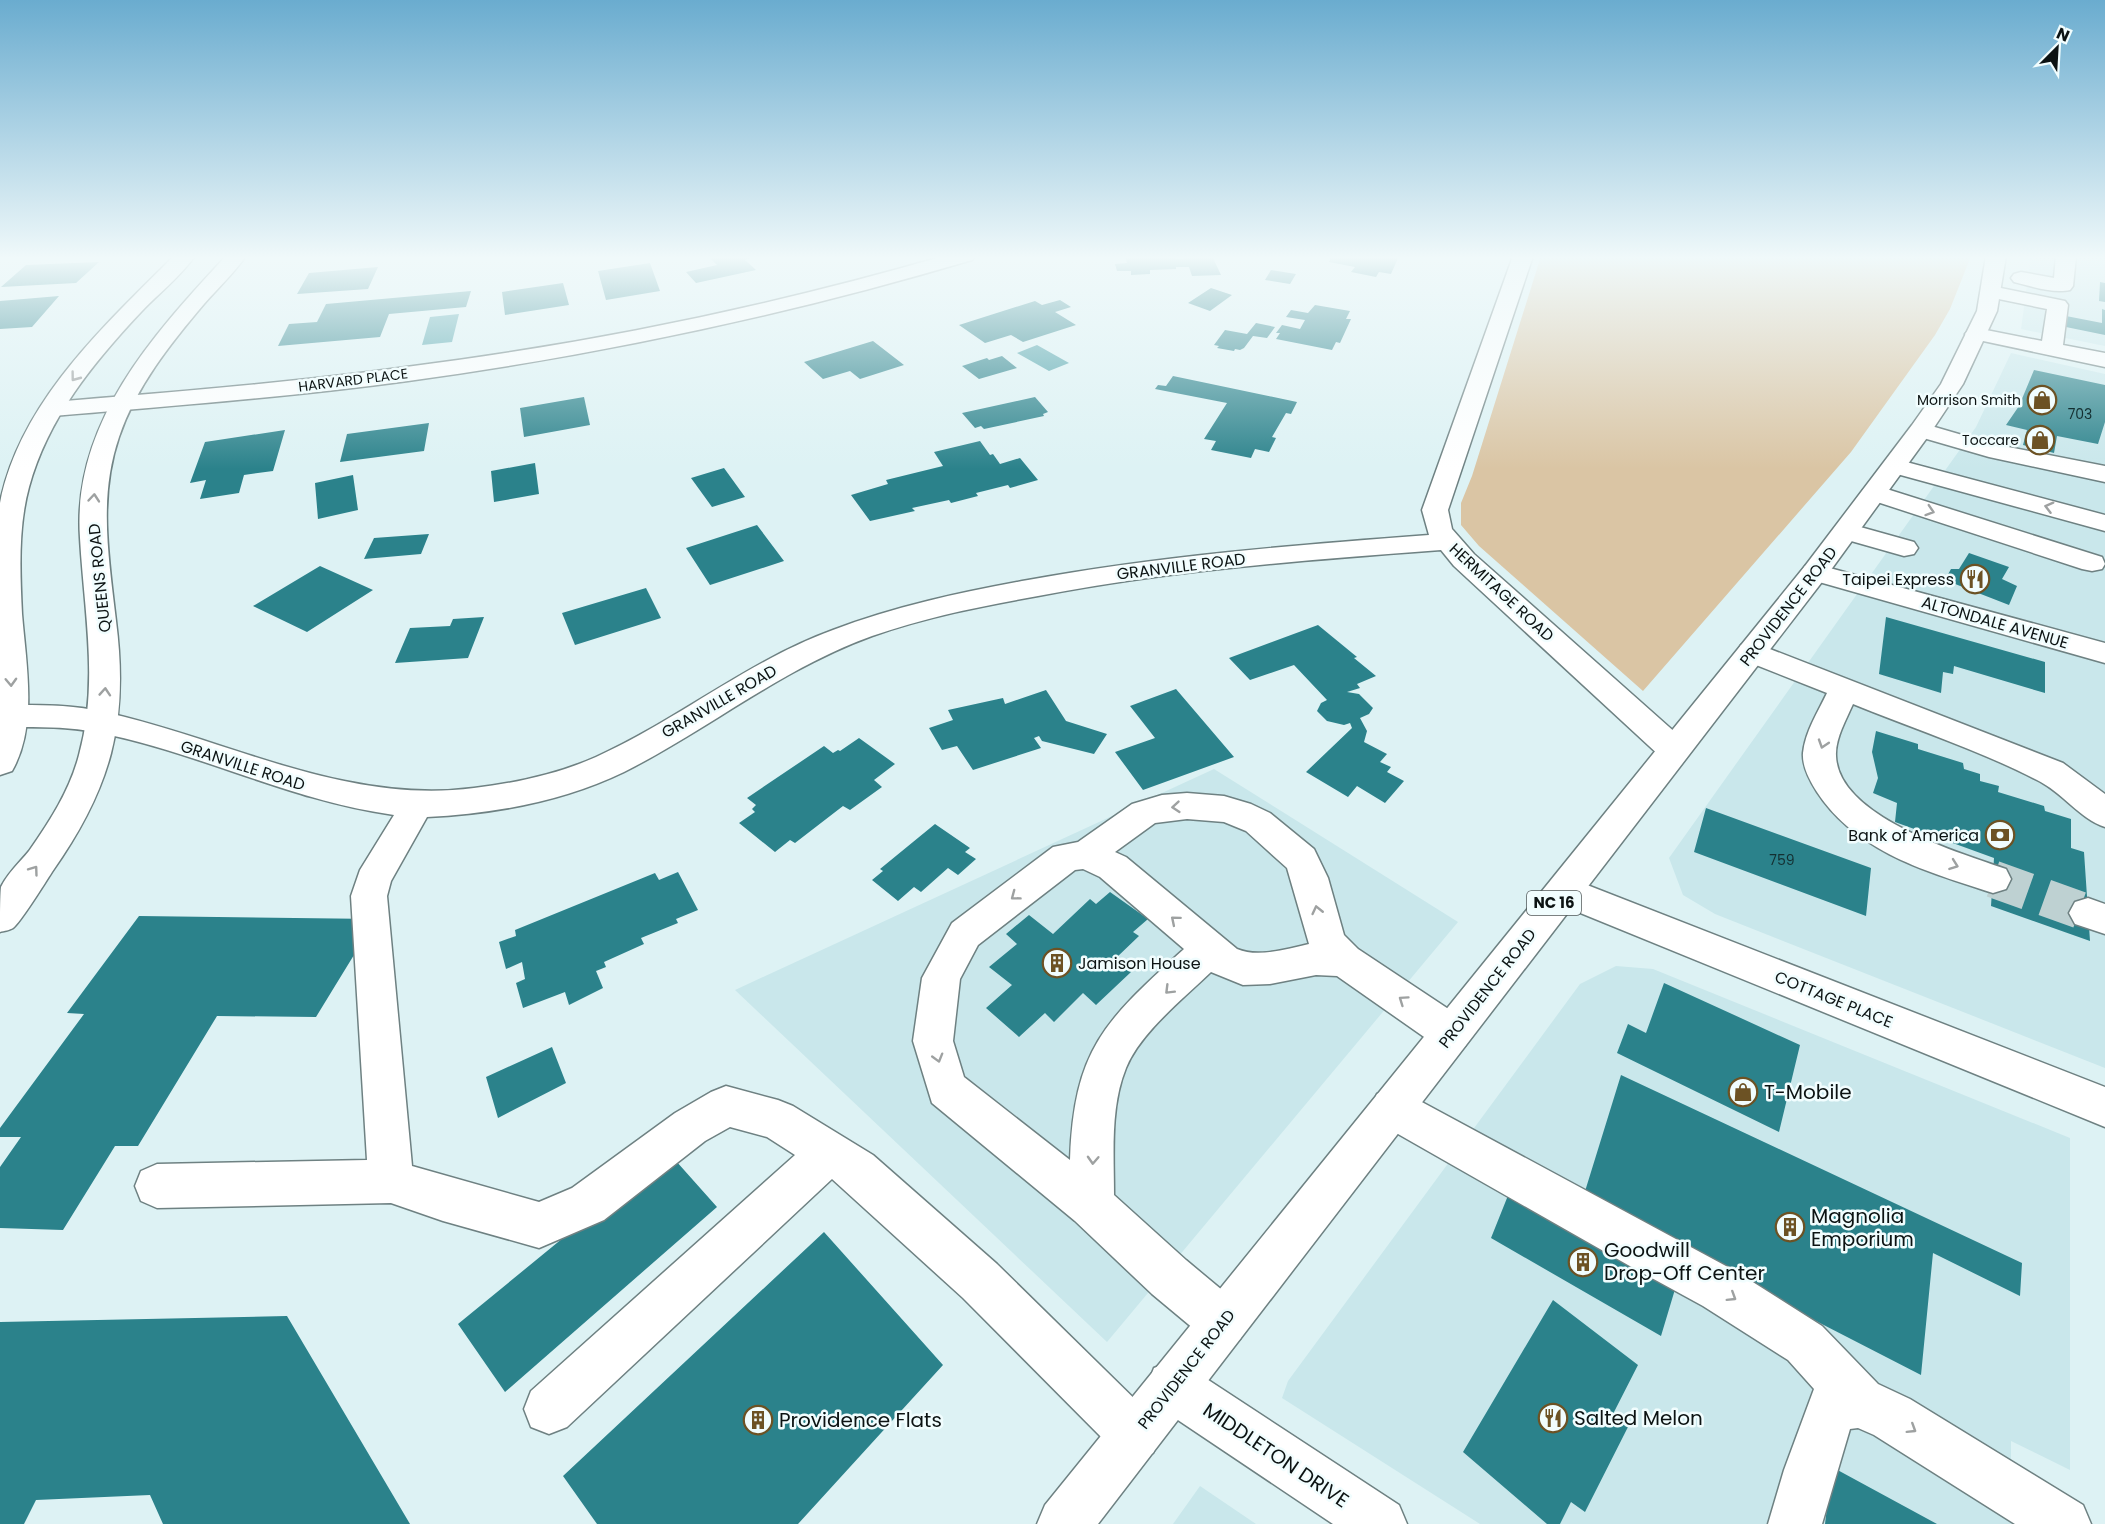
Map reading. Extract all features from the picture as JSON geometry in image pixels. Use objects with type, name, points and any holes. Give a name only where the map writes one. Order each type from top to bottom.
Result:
[{"type":"street","points":[[0,763],[5,716],[7,593],[16,488],[25,462],[53,409],[104,341],[117,327]]},
{"type":"street","name":"QUEENS ROAD","points":[[0,917],[71,816],[87,782],[103,723],[107,659],[92,511],[100,458],[105,438],[120,403],[159,344],[174,327]]},
{"type":"street","name":"HARVARD PLACE","points":[[53,409],[327,384],[560,350],[680,327]]},
{"type":"street","name":"HERMITAGE ROAD","points":[[1498,327],[1435,510],[1439,531],[1464,560],[1674,750]]},
{"type":"street","name":"PROVIDENCE ROAD","points":[[1064,1524],[1815,572],[1921,430],[1990,327]]},
{"type":"street","points":[[2029,327],[2052,350]]},
{"type":"street","points":[[2029,327],[2052,350],[2105,360]]},
{"type":"street","points":[[1921,430],[1989,450],[2105,474]]},
{"type":"street","points":[[1885,479],[2105,523]]},
{"type":"street","points":[[1885,479],[2092,563]]},
{"type":"street","points":[[1846,531],[1904,548]]},
{"type":"street","name":"GRANVILLE ROAD","points":[[5,716],[72,718],[103,723],[185,746],[315,789],[350,797],[417,805],[458,803],[518,794],[606,766],[772,670],[832,641],[924,610],[1077,579],[1175,565],[1447,542]]},
{"type":"street","name":"ALTONDALE AVENUE","points":[[1815,572],[2105,653]]},
{"type":"street","points":[[1752,652],[2051,772],[2083,794],[2105,814]]},
{"type":"street","points":[[1844,690],[1820,751],[1821,769],[1833,790],[1859,819],[1884,836],[1993,879]]},
{"type":"street","points":[[391,1181],[369,896],[373,880],[417,805]]},
{"type":"street","points":[[1086,855],[1144,813],[1162,808],[1187,806],[1224,809],[1258,822],[1301,859],[1310,878],[1328,944],[1344,960],[1451,1033]]},
{"type":"street","points":[[1223,1322],[1169,1277],[1091,1205],[947,1089],[933,1041],[941,978],[966,934],[1066,857],[1086,855],[1113,867],[1223,960],[1243,969],[1270,968],[1316,959],[1344,960]]},
{"type":"street","name":"COTTAGE PLACE","points":[[1564,891],[2105,1107]]},
{"type":"street","points":[[1091,1205],[1098,1092],[1108,1059],[1128,1031],[1210,949]]},
{"type":"street","points":[[157,1186],[391,1181],[443,1199],[539,1225],[588,1204],[690,1127],[726,1106],[778,1120],[858,1170],[980,1281],[1135,1435]]},
{"type":"street","points":[[1392,1108],[1720,1289],[1805,1343],[1860,1402],[1892,1417],[2064,1524]]},
{"type":"street","points":[[549,1409],[830,1152]]},
{"type":"street","name":"MIDDLETON DRIVE","points":[[1172,1386],[1380,1524]]},
{"type":"street","points":[[1795,1524],[1810,1470],[1832,1406],[1860,1402]]},
{"type":"shaded area","points":[[1519,327],[1940,327],[1851,452],[1643,691],[1479,546],[1461,525],[1461,503],[1472,476]]},
{"type":"shaded area","points":[[2021,327],[2105,327],[2105,346],[2021,329]]},
{"type":"shaded area","points":[[2011,353],[2105,374],[2105,1068],[1715,914],[1683,895],[1669,858],[1976,427]]},
{"type":"shaded area","points":[[1214,769],[1458,922],[1107,1342],[735,990]]},
{"type":"shaded area","points":[[1616,966],[1653,969],[2070,1138],[2070,1470],[2011,1441],[2011,1524],[1480,1524],[1282,1398],[1288,1381],[1580,984]]},
{"type":"shaded area","points":[[1200,1486],[1256,1524],[1173,1524]]},
{"type":"water","points":[[427,327],[456,327],[452,342],[422,345]]},
{"type":"water","points":[[1037,345],[1069,363],[1049,371],[1017,353]]},
{"type":"building","points":[[0,327],[30,327],[0,329]]},
{"type":"building","points":[[287,327],[384,327],[380,337],[278,346]]},
{"type":"building","points":[[962,327],[1069,327],[1023,342],[1011,335],[985,343]]},
{"type":"building","points":[[1253,327],[1275,327],[1267,338],[1253,336],[1240,350],[1217,348],[1219,346],[1214,345],[1225,330],[1247,334]]},
{"type":"building","points":[[1280,327],[1300,329],[1301,327],[1347,327],[1340,343],[1336,342],[1332,350],[1276,339],[1280,333],[1276,333]]},
{"type":"building","points":[[2067,327],[2105,327],[2105,335]]},
{"type":"building","points":[[873,341],[904,365],[860,379],[850,371],[823,379],[804,362]]},
{"type":"building","points":[[1002,356],[1017,368],[979,379],[962,366],[987,358],[989,360]]},
{"type":"building","points":[[2034,370],[2105,385],[2105,422],[2098,444],[2057,436],[2054,453],[2023,445],[2027,430],[2006,425],[2019,406]]},
{"type":"building","points":[[1173,376],[1297,402],[1291,414],[1286,413],[1272,437],[1276,438],[1269,452],[1255,449],[1251,458],[1211,450],[1216,441],[1204,439],[1227,403],[1155,389],[1158,385],[1166,386]]},
{"type":"building","points":[[584,397],[590,425],[524,437],[520,408]]},
{"type":"building","points":[[1035,397],[1048,412],[1043,414],[1044,416],[984,429],[981,426],[975,428],[962,413]]},
{"type":"building","points":[[429,423],[424,451],[340,462],[347,434]]},
{"type":"building","points":[[285,430],[273,471],[244,475],[239,493],[200,499],[206,480],[190,483],[205,442]]},
{"type":"building","points":[[980,441],[1000,464],[1020,458],[1038,480],[1010,488],[1008,485],[976,493],[978,496],[951,503],[949,500],[912,508],[915,511],[870,521],[851,495],[888,484],[886,480],[943,466],[934,452]]},
{"type":"building","points":[[535,463],[539,494],[494,502],[491,471]]},
{"type":"building","points":[[724,468],[745,497],[712,507],[691,478]]},
{"type":"building","points":[[353,475],[358,510],[318,519],[315,483]]},
{"type":"building","points":[[757,525],[784,561],[710,585],[686,548]]},
{"type":"building","points":[[429,534],[421,554],[364,559],[374,538]]},
{"type":"building","name":"Taipei Express","points":[[1969,553],[2009,567],[2002,579],[2017,586],[2009,605],[1950,582],[1946,578],[1951,569],[1959,569]]},
{"type":"building","points":[[320,566],[373,590],[307,632],[253,606]]},
{"type":"building","points":[[646,588],[661,618],[575,645],[562,613]]},
{"type":"building","points":[[484,617],[468,658],[395,663],[410,628],[450,626],[453,619]]},
{"type":"building","points":[[1886,617],[2045,662],[2045,693],[1954,666],[1953,674],[1943,672],[1941,693],[1879,674]]},
{"type":"building","points":[[1318,625],[1376,676],[1357,684],[1360,688],[1347,692],[1359,694],[1373,708],[1369,714],[1360,718],[1367,731],[1364,742],[1387,754],[1380,762],[1391,767],[1387,772],[1404,781],[1385,803],[1357,786],[1348,797],[1306,772],[1352,728],[1350,723],[1344,725],[1327,721],[1317,711],[1321,703],[1327,700],[1294,665],[1250,680],[1229,658]]},
{"type":"building","points":[[1176,689],[1234,757],[1143,790],[1115,752],[1155,738],[1130,706]]},
{"type":"building","points":[[1046,690],[1066,721],[1107,734],[1094,754],[1042,741],[1039,736],[1034,738],[1041,748],[973,770],[957,746],[942,750],[929,728],[953,720],[948,710],[1003,698],[1005,704]]},
{"type":"building","name":"Bank of America","points":[[1876,731],[1918,744],[1918,749],[1963,763],[1964,769],[1980,774],[1980,781],[1999,786],[1998,792],[2044,806],[2045,811],[2071,819],[2071,848],[2084,852],[2090,941],[1991,906],[1994,858],[1895,822],[1897,803],[1873,793],[1878,778],[1872,752]]},
{"type":"building","points":[[859,738],[895,764],[874,780],[882,787],[850,810],[843,806],[795,843],[790,840],[775,852],[739,823],[755,812],[752,809],[756,805],[747,798],[824,746],[833,753]]},
{"type":"building","points":[[1706,808],[1871,868],[1866,916],[1694,852]]},
{"type":"building","points":[[935,824],[970,848],[965,852],[976,859],[958,875],[948,868],[921,892],[914,887],[898,901],[872,880],[883,871],[880,869]]},
{"type":"building","points":[[678,872],[698,910],[676,919],[678,923],[641,938],[644,944],[604,962],[606,967],[596,971],[603,988],[569,1005],[565,992],[523,1008],[516,983],[525,979],[522,962],[506,969],[499,942],[516,936],[515,930],[655,873],[659,880]]},
{"type":"building","name":"Jamison House","points":[[1110,892],[1148,919],[1133,932],[1139,936],[1115,959],[1131,972],[1096,1005],[1083,993],[1054,1022],[1045,1013],[1019,1037],[986,1008],[1012,985],[989,967],[1017,944],[1006,934],[1029,915],[1053,934],[1090,899],[1096,904]]},
{"type":"building","points":[[139,916],[376,919],[316,1017],[217,1016],[138,1146],[115,1146],[63,1230],[0,1228],[0,1167],[21,1137],[0,1137],[0,1128],[84,1014],[67,1013]]},
{"type":"building","name":"T-Mobile","points":[[1664,983],[1800,1045],[1779,1132],[1617,1053],[1628,1024],[1646,1033]]},
{"type":"building","points":[[552,1047],[566,1083],[498,1118],[486,1077]]},
{"type":"building","name":"Magnolia Emporium","points":[[1621,1075],[2022,1263],[2020,1296],[1933,1253],[1921,1375],[1582,1201]]},
{"type":"building","points":[[668,1152],[717,1207],[505,1392],[458,1324]]},
{"type":"building","name":"Goodwill Drop-Off Center","points":[[1509,1193],[1676,1286],[1661,1336],[1491,1238]]},
{"type":"building","name":"Providence Flats","points":[[824,1232],[943,1365],[798,1524],[597,1524],[563,1476]]},
{"type":"building","name":"Salted Melon","points":[[1553,1300],[1638,1365],[1614,1412],[1630,1423],[1585,1512],[1571,1502],[1560,1524],[1547,1524],[1463,1452]]},
{"type":"building","points":[[287,1316],[410,1524],[163,1524],[150,1495],[36,1500],[24,1524],[0,1524],[0,1322]]},
{"type":"building","points":[[1832,1467],[1937,1524],[1825,1524]]},
{"type":"tunnel","points":[[1993,879],[2088,913]]},
{"type":"place","name":"Morrison Smith","points":[[2042,400]]},
{"type":"place","name":"Toccare","points":[[2040,440]]},
{"type":"place","name":"Taipei Express","points":[[1975,579]]},
{"type":"place","name":"Bank of America","points":[[2000,835]]},
{"type":"place","name":"Jamison House","points":[[1057,963]]},
{"type":"place","name":"T-Mobile","points":[[1743,1092]]},
{"type":"place","name":"Magnolia Emporium","points":[[1790,1227]]},
{"type":"place","name":"Goodwill Drop-Off Center","points":[[1583,1262]]},
{"type":"place","name":"Salted Melon","points":[[1553,1418]]},
{"type":"place","name":"Providence Flats","points":[[758,1420]]}]
